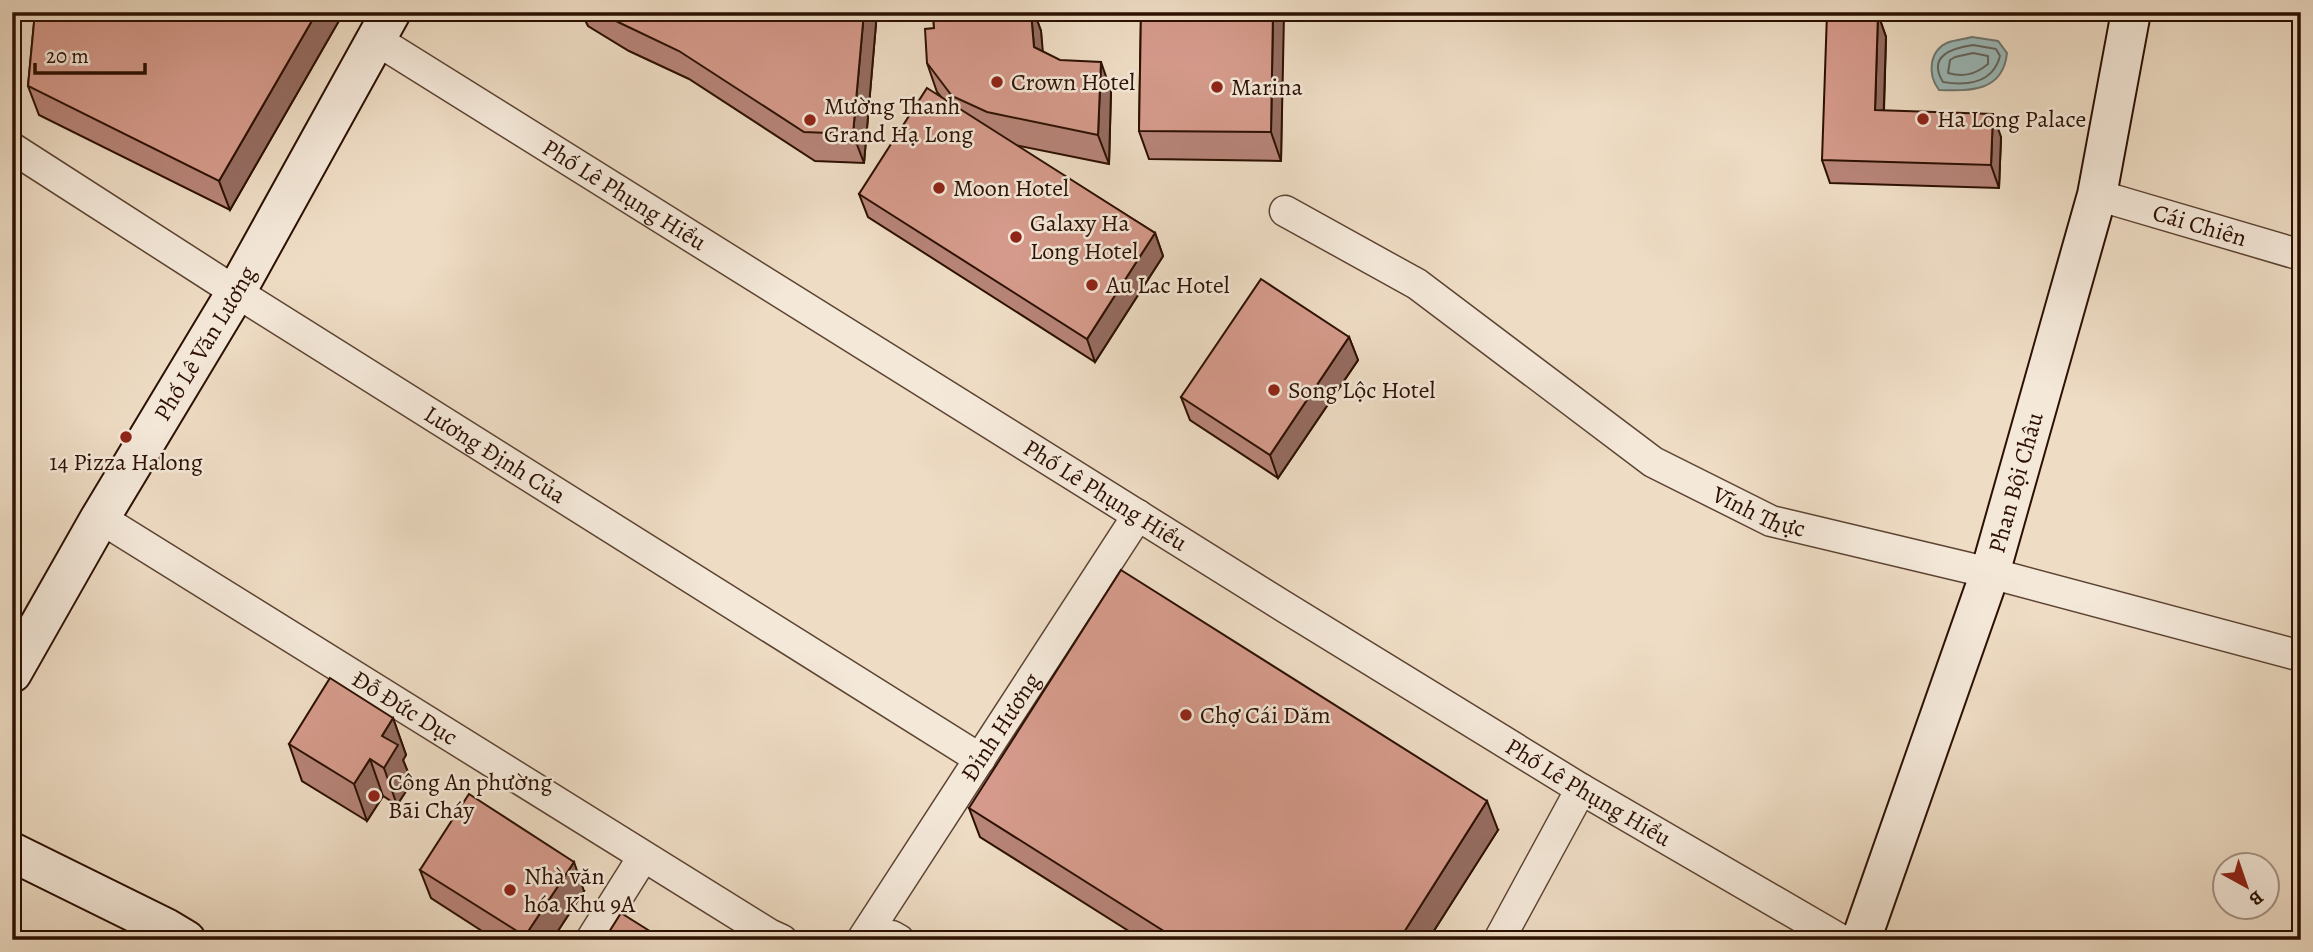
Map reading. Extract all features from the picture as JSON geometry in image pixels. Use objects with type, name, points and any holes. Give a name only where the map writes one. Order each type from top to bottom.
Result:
[{"type":"street","name":"Phan Bội Châu","points":[[1861,940],[1990,573],[2097,195],[2130,12]]},
{"type":"street","name":"Phố Lê Văn Lương","points":[[12,673],[100,519],[236,292],[383,26]]},
{"type":"street","name":"Phố Lê Phụng Hiểu","points":[[383,26],[1138,515],[1581,789],[1841,940]]},
{"type":"street","name":"Lương Định Của","points":[[12,148],[236,292],[980,759]]},
{"type":"street","name":"Cái Chiên","points":[[2097,195],[2301,255]]},
{"type":"street","name":"Vĩnh Thực","points":[[1285,211],[1417,284],[1653,462],[1771,521],[1990,573],[2301,656]]},
{"type":"street","name":"Đỉnh Hương","points":[[862,940],[1138,515]]},
{"type":"street","name":"Đỗ Đức Dục","points":[[100,519],[643,857],[782,940]]},
{"type":"street","points":[[1499,940],[1581,789]]},
{"type":"street","points":[[12,852],[186,940]]},
{"type":"street","points":[[591,940],[643,857]]},
{"type":"street","points":[[883,940],[892,936],[899,940]]},
{"type":"water","points":[[1972,37],[1998,41],[2007,53],[1999,75],[1992,82],[1973,89],[1939,90],[1932,70],[1937,51],[1949,42]]},
{"type":"building","points":[[35,12],[317,12],[219,181],[28,86]]},
{"type":"building","name":"Mường Thanh Grand Hạ Long","points":[[602,12],[864,12],[853,134],[804,132],[679,51]]},
{"type":"building","name":"Crown Hotel","points":[[933,12],[1031,12],[1034,47],[1060,60],[1101,62],[1098,135],[987,112],[952,96],[927,63],[925,29],[934,28]]},
{"type":"building","name":"Marina","points":[[1141,12],[1273,12],[1271,132],[1139,131]]},
{"type":"building","points":[[1827,13],[1878,14],[1875,110],[1993,114],[1991,165],[1822,160]]},
{"type":"building","points":[[927,88],[1155,233],[1087,339],[859,194]]},
{"type":"building","name":"Song Lộc Hotel","points":[[1261,279],[1349,337],[1270,455],[1181,397]]},
{"type":"building","name":"Chợ Cái Dăm","points":[[1121,570],[1487,801],[1399,940],[1178,940],[969,808]]},
{"type":"building","points":[[330,678],[393,718],[382,736],[398,745],[384,768],[370,759],[354,784],[289,744]]},
{"type":"building","points":[[469,794],[574,862],[525,936],[420,870]]},
{"type":"building","points":[[621,913],[664,940],[604,940]]},
{"type":"place","name":"Crown Hotel","points":[[997,82]]},
{"type":"place","name":"Marina","points":[[1217,87]]},
{"type":"place","name":"Ha Long Palace","points":[[1923,119]]},
{"type":"place","name":"Mường Thanh Grand Hạ Long","points":[[810,120]]},
{"type":"place","name":"Moon Hotel","points":[[939,188]]},
{"type":"place","name":"Galaxy Ha Long Hotel","points":[[1016,237]]},
{"type":"place","name":"Au Lac Hotel","points":[[1092,285]]},
{"type":"place","name":"Song Lộc Hotel","points":[[1274,390]]},
{"type":"place","name":"14 Pizza Halong","points":[[126,437]]},
{"type":"place","name":"Chợ Cái Dăm","points":[[1186,715]]},
{"type":"place","name":"Công An phường Bãi Cháy","points":[[374,796]]},
{"type":"place","name":"Nhà văn hóa Khu 9A","points":[[510,890]]}]
